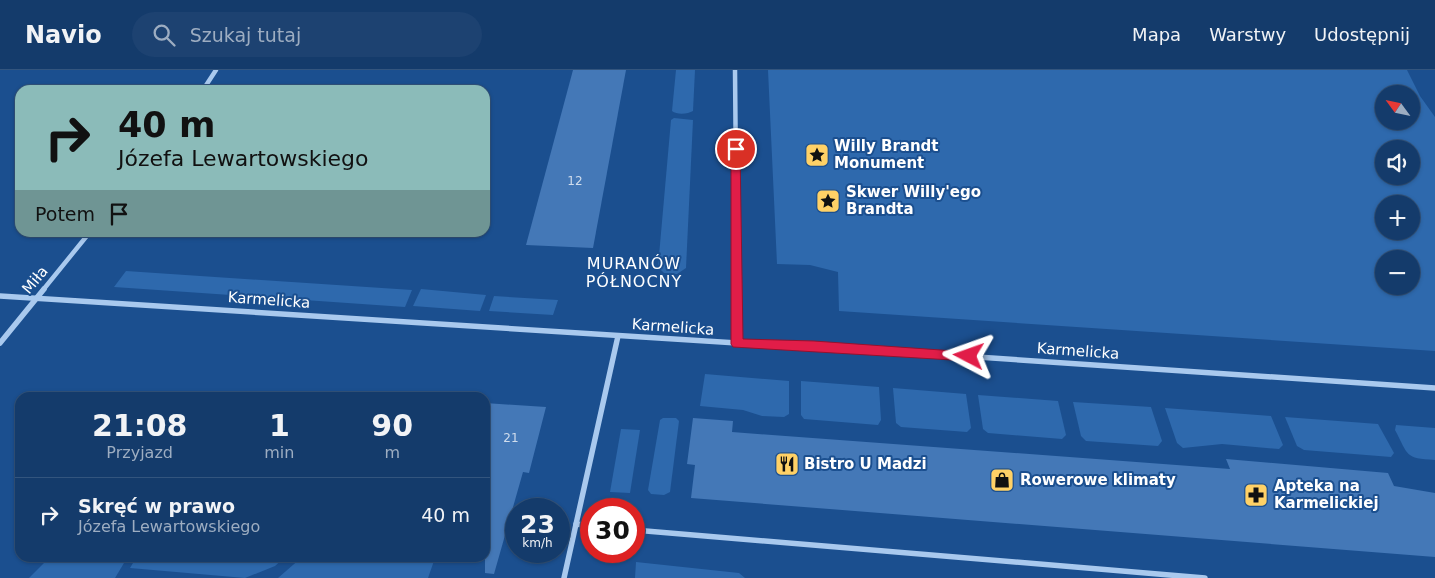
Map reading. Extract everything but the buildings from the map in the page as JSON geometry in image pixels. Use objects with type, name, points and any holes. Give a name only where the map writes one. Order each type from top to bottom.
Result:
[{"type":"street","points":[[206,85],[216,70]]},
{"type":"street","points":[[735,70],[737,344]]},
{"type":"street","name":"Miła","points":[[0,343],[86,237]]},
{"type":"street","name":"Karmelicka","points":[[0,296],[737,344],[834,347],[1435,388]]},
{"type":"street","points":[[564,578],[618,336]]},
{"type":"street","points":[[576,524],[580,525]]},
{"type":"street","points":[[645,531],[1205,578]]},
{"type":"shaded area","points":[[676,70],[695,70],[693,111],[691,112],[680,114],[672,111]]},
{"type":"shaded area","points":[[768,70],[1407,70],[1414,85],[1375,85],[1375,130],[1420,130],[1420,96],[1435,117],[1435,351],[839,311],[838,272],[810,265],[777,264]]},
{"type":"shaded area","points":[[674,118],[693,120],[686,268],[677,274],[664,273],[658,267],[671,120]]},
{"type":"shaded area","points":[[126,271],[412,290],[405,307],[114,287]]},
{"type":"shaded area","points":[[421,289],[486,295],[480,311],[413,306]]},
{"type":"shaded area","points":[[494,296],[558,300],[553,315],[489,311]]},
{"type":"shaded area","points":[[705,374],[789,381],[789,414],[784,417],[762,416],[743,410],[700,406]]},
{"type":"shaded area","points":[[801,381],[879,387],[881,420],[878,425],[804,419],[801,415]]},
{"type":"shaded area","points":[[893,388],[966,394],[971,428],[967,432],[901,427],[896,423]]},
{"type":"shaded area","points":[[978,395],[1058,401],[1066,435],[1062,439],[988,433],[983,429]]},
{"type":"shaded area","points":[[1073,402],[1151,407],[1162,441],[1158,446],[1086,441],[1081,436]]},
{"type":"shaded area","points":[[1165,408],[1271,416],[1283,445],[1279,449],[1222,444],[1183,448],[1177,443]]},
{"type":"shaded area","points":[[1285,417],[1378,424],[1394,453],[1391,457],[1304,450],[1297,446]]},
{"type":"shaded area","points":[[663,418],[676,418],[679,421],[670,492],[664,495],[651,494],[648,490],[660,420]]},
{"type":"shaded area","points":[[1396,425],[1435,428],[1435,460],[1418,458],[1409,454],[1395,430]]},
{"type":"shaded area","points":[[621,429],[640,430],[630,493],[610,492]]},
{"type":"shaded area","points":[[45,562],[125,562],[115,578],[29,578]]},
{"type":"shaded area","points":[[134,562],[280,562],[275,566],[245,578],[130,568]]},
{"type":"shaded area","points":[[296,562],[434,562],[428,578],[278,578]]},
{"type":"shaded area","points":[[636,563],[645,563],[739,573],[745,578],[635,578]]},
{"type":"place","name":"Willy Brandt Monument","points":[[817,155]]},
{"type":"place","name":"Skwer Willy'ego Brandta","points":[[828,201]]},
{"type":"place","name":"Bistro U Madzi","points":[[787,464]]},
{"type":"place","name":"Rowerowe klimaty","points":[[1002,480]]},
{"type":"place","name":"Apteka na Karmelickiej","points":[[1256,495]]},
{"type":"district","name":"MURANÓW PÓŁNOCNY","points":[[634,272]]},
{"type":"route","points":[[736,149],[737,344],[814,346],[969,356]]}]
